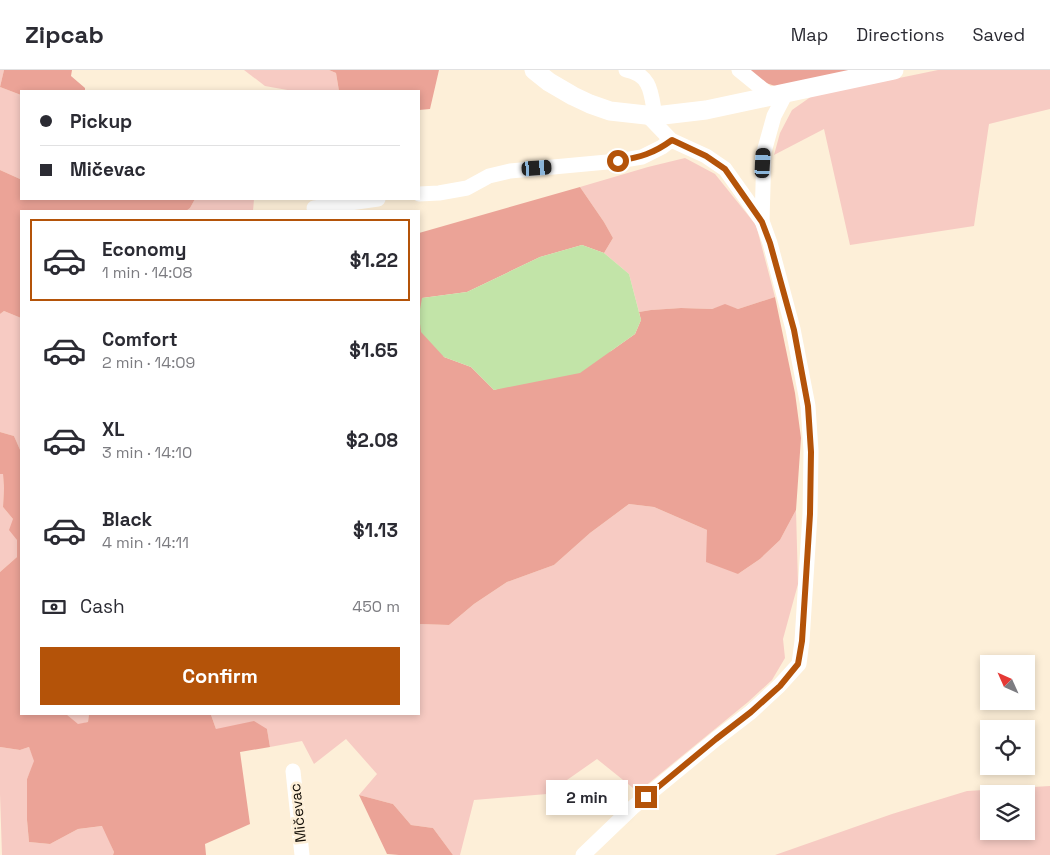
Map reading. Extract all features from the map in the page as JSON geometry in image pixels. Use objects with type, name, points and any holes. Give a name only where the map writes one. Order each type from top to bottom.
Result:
[{"type":"main road","points":[[534,70],[549,82],[590,104],[610,111],[651,116],[706,110],[894,70]]},
{"type":"street","points":[[583,855],[632,808],[751,712],[780,686],[798,664],[802,641],[810,514],[811,452],[808,406],[794,330],[770,243],[762,222],[725,169],[706,156],[672,140],[651,116],[650,89],[646,80],[632,71],[626,70]]},
{"type":"street","points":[[739,70],[778,94],[764,152],[762,222]]},
{"type":"street","points":[[420,194],[467,188],[489,176],[510,170],[618,161],[642,157],[672,140]]},
{"type":"street","points":[[314,208],[371,200]]},
{"type":"street","name":"Mičevac","points":[[293,771],[302,855]]},
{"type":"street","points":[[598,855],[632,808]]},
{"type":"shaded area","points":[[0,70],[4,70],[0,87]]},
{"type":"shaded area","points":[[4,70],[72,70],[71,76],[85,90],[20,90],[20,95],[0,87]]},
{"type":"shaded area","points":[[244,70],[329,70],[336,73],[339,90],[287,90],[265,86]]},
{"type":"shaded area","points":[[329,70],[439,70],[430,109],[420,110],[420,90],[339,90],[336,73]]},
{"type":"shaded area","points":[[750,70],[864,70],[781,88],[763,82]]},
{"type":"shaded area","points":[[938,70],[1050,70],[1050,109],[989,124],[974,226],[850,245],[824,129],[774,155],[780,133],[792,110],[812,96]]},
{"type":"shaded area","points":[[0,87],[20,95],[20,179],[0,170]]},
{"type":"shaded area","points":[[685,158],[715,174],[756,225],[775,297],[738,309],[725,305],[712,309],[681,308],[639,312],[629,274],[604,253],[613,238],[580,187]]},
{"type":"shaded area","points":[[0,170],[20,179],[20,200],[194,200],[187,210],[20,210],[20,318],[4,311],[0,314]]},
{"type":"shaded area","points":[[580,187],[613,238],[604,253],[582,245],[540,257],[467,292],[422,298],[444,357],[471,367],[494,390],[611,351],[635,334],[641,320],[639,312],[681,308],[712,309],[725,304],[738,309],[775,297],[795,393],[801,438],[796,510],[780,540],[760,559],[738,574],[706,562],[707,530],[654,507],[629,504],[590,533],[554,565],[507,582],[474,604],[449,625],[420,624],[420,233]]},
{"type":"shaded area","points":[[194,200],[254,200],[253,210],[187,210]]},
{"type":"shaded area","points":[[582,245],[604,253],[629,274],[641,320],[635,334],[580,373],[494,390],[471,367],[444,357],[421,332],[420,309],[422,298],[467,292],[540,257]]},
{"type":"shaded area","points":[[4,311],[20,318],[20,450],[14,436],[0,432],[0,314]]},
{"type":"shaded area","points":[[0,432],[14,436],[20,450],[20,715],[67,715],[78,724],[88,722],[89,715],[211,715],[216,729],[254,721],[267,729],[270,747],[240,752],[250,824],[205,844],[206,855],[113,855],[114,852],[102,826],[78,829],[50,844],[29,842],[27,779],[34,761],[29,747],[20,750],[0,747],[0,572],[17,557],[17,540],[9,530],[13,519],[3,507],[3,474],[0,474]]},
{"type":"shaded area","points":[[3,473],[3,507],[13,519],[17,540],[17,557],[0,572],[0,474]]},
{"type":"shaded area","points":[[629,504],[654,507],[707,530],[738,574],[760,559],[780,540],[796,510],[798,584],[783,639],[785,658],[772,680],[748,702],[638,792],[597,759],[547,794],[474,800],[460,855],[453,855],[433,828],[411,825],[393,804],[359,795],[377,774],[346,739],[314,764],[302,741],[270,747],[267,729],[216,729],[211,715],[420,715],[420,624],[449,625],[474,604],[507,582],[554,565],[590,533]]},
{"type":"shaded area","points":[[67,715],[89,715],[88,722],[78,725]]},
{"type":"shaded area","points":[[0,747],[20,750],[29,747],[35,761],[27,779],[29,842],[50,844],[78,829],[103,826],[114,852],[113,855],[2,855]]},
{"type":"shaded area","points":[[1050,786],[1050,855],[775,855],[892,814],[967,791],[980,790],[980,840],[1035,840],[1035,787]]},
{"type":"shaded area","points":[[359,795],[393,804],[411,825],[433,828],[453,855],[387,854]]},
{"type":"route","points":[[618,161],[642,157],[672,140],[706,156],[725,169],[762,222],[770,243],[794,330],[808,406],[811,452],[810,514],[802,641],[798,664],[780,686],[751,712],[646,797]]}]
